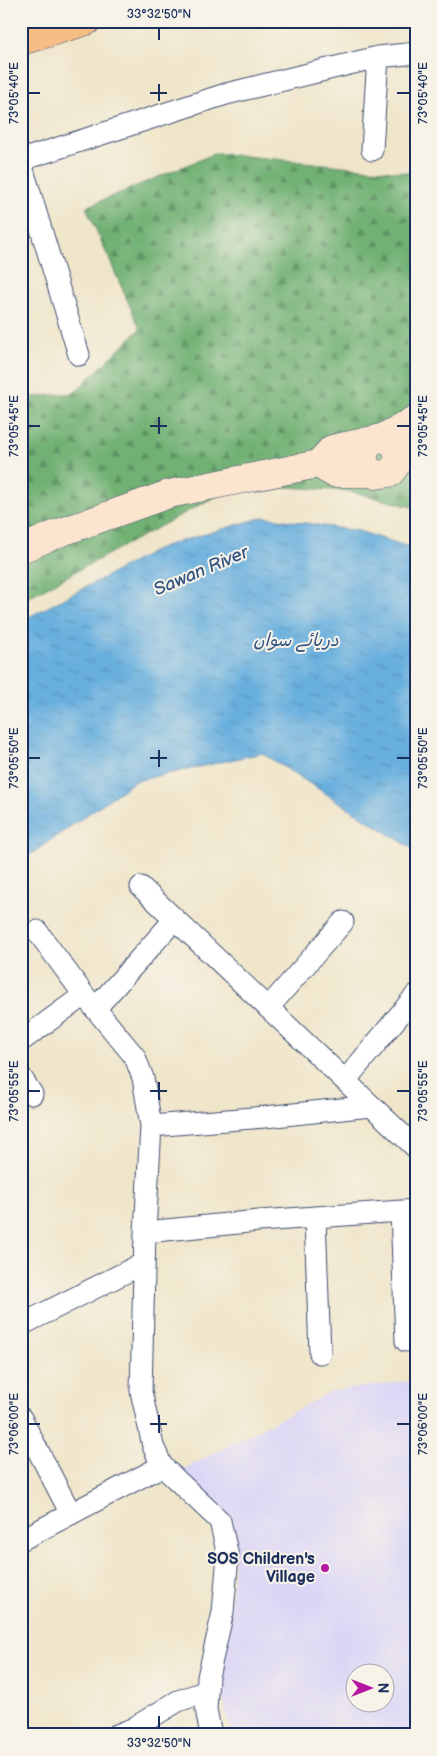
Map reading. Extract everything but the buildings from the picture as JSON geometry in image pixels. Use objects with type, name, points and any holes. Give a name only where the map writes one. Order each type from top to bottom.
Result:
[{"type":"main road","points":[[21,41],[87,21]]},
{"type":"main road","points":[[21,549],[59,533],[169,494],[318,464],[332,449],[395,458],[416,419]]},
{"type":"street","points":[[79,355],[21,161],[226,94],[378,57],[416,53]]},
{"type":"street","points":[[372,150],[378,57]]},
{"type":"street","points":[[142,887],[416,1148]]},
{"type":"street","points":[[21,1041],[90,1002],[175,919]]},
{"type":"street","points":[[268,1008],[343,922]]},
{"type":"street","points":[[37,931],[90,1002],[135,1057],[144,1078],[151,1126],[145,1232],[141,1391],[153,1446],[162,1466],[220,1521],[228,1556],[223,1612],[208,1677],[206,1708],[211,1735]]},
{"type":"street","points":[[345,1081],[416,995]]},
{"type":"street","points":[[151,1126],[371,1106]]},
{"type":"street","points":[[145,1232],[408,1210],[406,1341]]},
{"type":"street","points":[[315,1217],[320,1353]]},
{"type":"street","points":[[21,1325],[144,1263]]},
{"type":"street","points":[[21,1418],[71,1514]]},
{"type":"street","points":[[21,1540],[162,1466]]},
{"type":"street","points":[[127,1733],[178,1701],[207,1690]]},
{"type":"shaded area","name":"SOS Children's Village","points":[[416,1380],[416,1735],[232,1735],[218,1679],[231,1603],[236,1532],[212,1497],[178,1472],[333,1391]]},
{"type":"green space","points":[[216,153],[416,175],[416,508],[349,491],[239,484],[21,601],[21,398],[74,393],[140,329],[86,207]]},
{"type":"water","name":"دریائے سواں","points":[[264,517],[358,531],[416,549],[416,851],[262,753],[135,781],[21,861],[21,621],[164,546]]},
{"type":"place","name":"SOS Children's Village","points":[[325,1568]]},
{"type":"water label","name":"Sawan River","points":[[201,571]]}]
